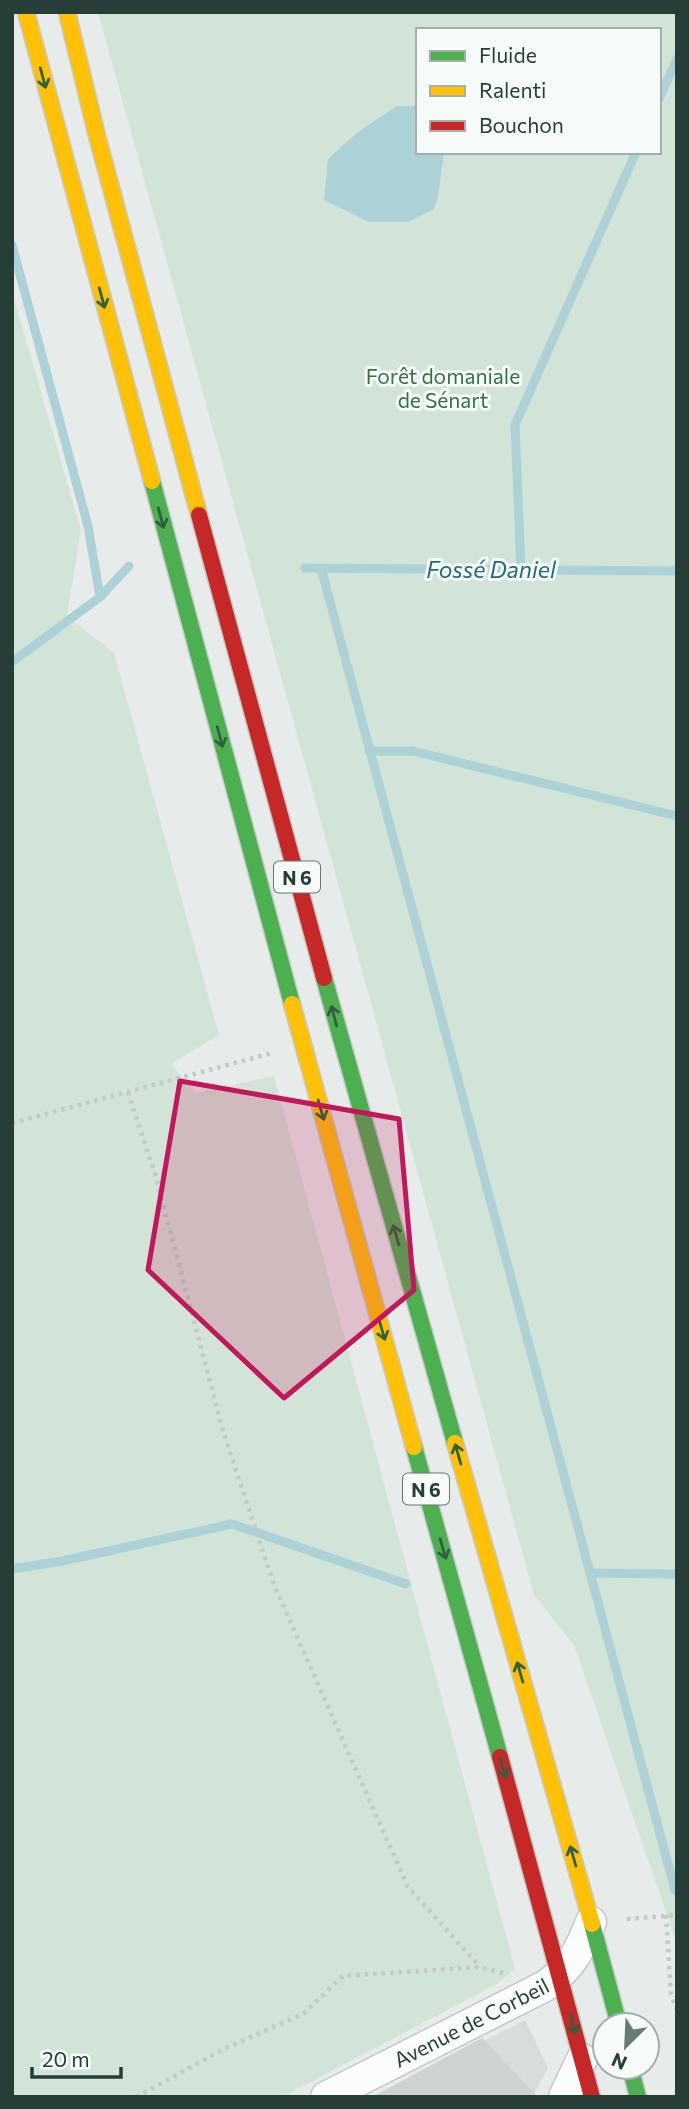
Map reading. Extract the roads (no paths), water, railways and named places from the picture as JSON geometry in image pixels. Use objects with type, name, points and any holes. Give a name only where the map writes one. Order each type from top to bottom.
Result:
[{"type":"main road","name":"N 6","points":[[26,12],[303,1045],[592,2097]]},
{"type":"main road","name":"N 6","points":[[67,12],[96,132],[333,1014],[615,2011]]},
{"type":"street","name":"Avenue de Corbeil","points":[[326,2097],[526,1997],[560,1976],[580,1951],[591,1922]]},
{"type":"street","points":[[564,2097],[582,2059]]},
{"type":"water","points":[[397,106],[416,106],[416,154],[444,154],[434,209],[408,222],[369,222],[324,200],[328,159],[358,132]]},
{"type":"waterway","points":[[661,95],[677,59]]},
{"type":"waterway","points":[[521,570],[515,425],[635,154]]},
{"type":"waterway","points":[[12,245],[88,526],[100,597]]},
{"type":"waterway","name":"Fossé Daniel","points":[[12,662],[100,597],[129,566]]},
{"type":"waterway","name":"Fossé Daniel","points":[[305,568],[677,571]]},
{"type":"waterway","points":[[321,568],[675,1890]]},
{"type":"waterway","points":[[369,751],[413,751],[677,816]]},
{"type":"waterway","points":[[12,1569],[62,1561],[232,1524],[406,1584]]},
{"type":"waterway","points":[[590,1573],[677,1574]]},
{"type":"park label","name":"Forêt domaniale de Sénart","points":[[443,387]]}]
